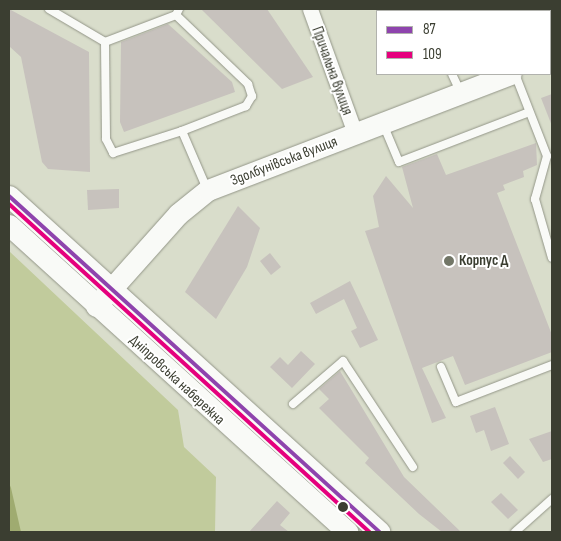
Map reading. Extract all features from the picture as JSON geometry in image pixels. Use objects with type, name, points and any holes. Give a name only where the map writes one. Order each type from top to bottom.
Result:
[{"type":"main road","name":"Здолбунівська вулиця","points":[[96,306],[178,214],[208,190],[382,122],[456,83],[504,75]]},
{"type":"main road","name":"Дніпровська набережна","points":[[9,196],[110,290],[379,532]]},
{"type":"main road","name":"Дніпровська набережна","points":[[9,225],[96,306],[348,532]]},
{"type":"street","name":"Причальна вулиця","points":[[310,9],[354,133]]},
{"type":"lane","points":[[48,9],[105,42]]},
{"type":"lane","points":[[178,12],[248,84],[252,96],[246,106],[182,131],[113,153],[106,139],[105,42],[178,12]]},
{"type":"lane","points":[[515,75],[547,156],[535,198],[552,258]]},
{"type":"lane","points":[[382,122],[399,162],[529,112]]},
{"type":"lane","points":[[182,131],[208,190]]},
{"type":"lane","points":[[293,404],[343,361],[412,467]]},
{"type":"lane","points":[[441,367],[456,402],[552,365]]},
{"type":"lane","points":[[515,532],[552,499]]},
{"type":"shaded area","points":[[9,251],[178,410],[184,447],[216,477],[215,532],[9,532]]},
{"type":"shaded area","points":[[9,483],[11,488],[21,532],[9,532]]},
{"type":"building","points":[[9,9],[89,52],[90,172],[48,169],[42,162],[21,57],[9,46]]},
{"type":"building","points":[[201,9],[267,9],[313,77],[282,89]]},
{"type":"building","points":[[168,24],[232,82],[235,92],[124,132],[120,122],[121,42]]},
{"type":"building","points":[[552,94],[552,126],[541,98]]},
{"type":"building","name":"Корпус Д","points":[[536,143],[537,165],[523,171],[524,177],[503,185],[505,190],[497,193],[552,335],[552,352],[465,385],[453,356],[422,368],[446,418],[432,423],[365,231],[379,227],[373,196],[386,176],[413,208],[402,167],[437,154],[446,175]]},
{"type":"building","points":[[119,189],[119,208],[88,210],[87,190]]},
{"type":"building","points":[[238,206],[260,228],[247,267],[216,319],[185,292]]},
{"type":"building","points":[[270,253],[281,267],[271,275],[260,261]]},
{"type":"building","points":[[350,281],[378,340],[360,348],[351,331],[357,328],[344,299],[316,314],[310,303]]},
{"type":"building","points":[[301,351],[315,364],[292,388],[270,367],[280,357],[288,365]]},
{"type":"building","points":[[340,371],[404,477],[461,532],[442,532],[419,514],[365,463],[369,458],[319,408],[329,399],[319,389]]},
{"type":"building","points":[[495,407],[509,444],[491,451],[484,430],[476,433],[470,416]]},
{"type":"building","points":[[552,431],[552,459],[543,462],[529,439]]},
{"type":"building","points":[[510,456],[525,472],[518,479],[503,463]]},
{"type":"building","points":[[501,493],[518,510],[508,519],[491,502]]},
{"type":"building","points":[[277,501],[290,513],[280,525],[289,532],[249,532]]},
{"type":"transit line","name":"87","points":[[9,196],[379,532]]},
{"type":"transit line","name":"109","points":[[9,204],[370,532]]},
{"type":"place","name":"Корпус Д","points":[[449,261]]}]
